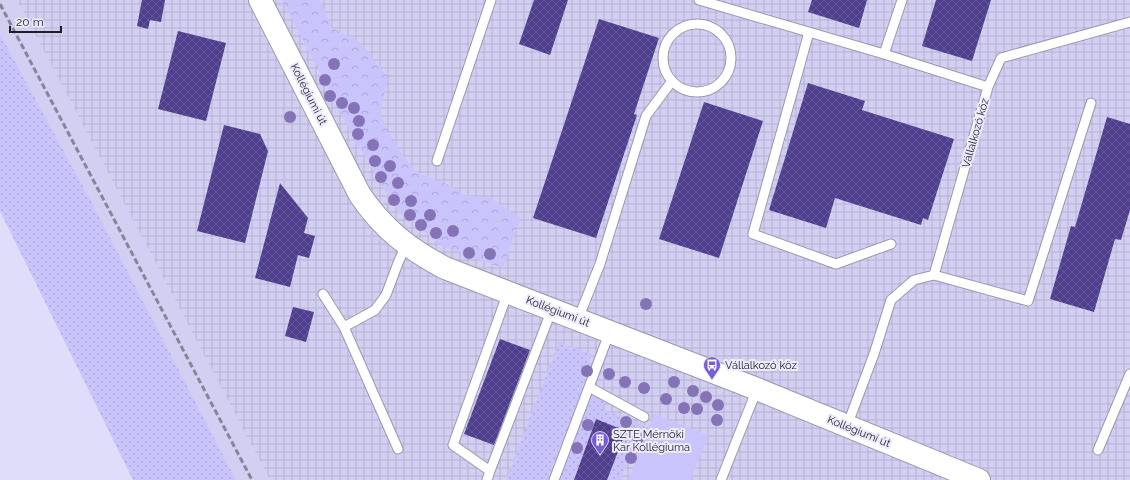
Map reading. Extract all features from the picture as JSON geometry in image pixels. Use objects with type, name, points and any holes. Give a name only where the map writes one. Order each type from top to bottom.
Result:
[{"type":"street","name":"Kollégiumi út","points":[[260,0],[360,195],[379,220],[406,245],[425,258],[445,268],[757,389],[968,478]]},
{"type":"lane","points":[[437,161],[491,0]]},
{"type":"lane","name":"Vállalkozó köz","points":[[699,0],[717,3],[988,87],[934,275]]},
{"type":"lane","points":[[884,54],[902,0]]},
{"type":"lane","points":[[988,87],[1002,58],[1130,22]]},
{"type":"lane","points":[[698,24],[708,26],[724,37],[729,46],[731,56],[730,66],[721,82],[713,88],[696,92],[678,87],[672,81],[666,73],[663,63],[664,48],[672,35],[679,29],[688,25],[698,24]]},
{"type":"lane","points":[[809,32],[753,234],[836,264],[891,244]]},
{"type":"lane","points":[[578,319],[600,264],[646,116],[672,81]]},
{"type":"lane","points":[[847,426],[874,354],[891,300],[914,280],[934,275],[1028,301],[1091,103]]},
{"type":"lane","points":[[344,327],[375,310],[386,295],[406,245]]},
{"type":"lane","points":[[508,292],[453,446],[489,476],[552,309]]},
{"type":"lane","points":[[324,294],[344,327],[398,449]]},
{"type":"lane","points":[[554,480],[610,331]]},
{"type":"lane","points":[[1098,450],[1130,374]]},
{"type":"lane","points":[[589,387],[644,417]]},
{"type":"lane","points":[[721,480],[757,389]]},
{"type":"shaded area","points":[[0,0],[17,0],[270,480],[236,480],[92,203],[0,34]]},
{"type":"shaded area","points":[[17,0],[1130,0],[1130,480],[270,480]]},
{"type":"green space","points":[[282,0],[320,0],[332,28],[358,41],[388,77],[380,114],[391,137],[414,171],[451,186],[463,195],[491,198],[521,218],[503,268],[442,246],[397,210],[355,140]]},
{"type":"green space","points":[[0,34],[92,203],[236,480],[133,480],[0,211]]},
{"type":"green space","points":[[559,342],[591,354],[579,398],[547,480],[506,480]]},
{"type":"green space","points":[[589,387],[605,402],[602,409],[642,424],[620,480],[607,480],[626,431],[596,419],[574,480],[555,480]]},
{"type":"green space","points":[[654,414],[708,435],[691,480],[628,480]]},
{"type":"building","points":[[142,0],[165,0],[161,22],[150,20],[148,29],[137,26]]},
{"type":"building","points":[[534,0],[568,0],[550,55],[519,44]]},
{"type":"building","points":[[812,0],[867,0],[859,28],[808,12]]},
{"type":"building","points":[[936,0],[991,0],[972,61],[922,46]]},
{"type":"building","points":[[599,19],[659,38],[634,114],[637,115],[596,238],[533,218]]},
{"type":"building","points":[[178,31],[226,43],[206,121],[158,109]]},
{"type":"building","points":[[808,83],[865,101],[862,110],[954,139],[928,220],[923,218],[921,225],[835,198],[826,228],[769,210]]},
{"type":"building","points":[[704,102],[763,121],[719,258],[659,239]]},
{"type":"building","points":[[1107,117],[1130,124],[1130,210],[1121,240],[1115,239],[1094,312],[1050,299],[1071,226],[1075,227]]},
{"type":"building","points":[[224,125],[260,134],[268,151],[245,243],[197,231]]},
{"type":"building","points":[[280,183],[308,218],[304,233],[315,236],[309,258],[298,255],[290,287],[255,278]]},
{"type":"building","points":[[293,307],[314,312],[306,342],[285,336]]},
{"type":"building","points":[[500,339],[530,350],[494,445],[464,434]]},
{"type":"building","name":"SZTE Mérnöki Kar Kollégiuma","points":[[596,419],[626,431],[607,480],[574,480]]},
{"type":"railway","points":[[0,4],[252,480]]},
{"type":"place","name":"Vállalkozó köz","points":[[712,380]]},
{"type":"place","name":"SZTE Mérnöki Kar Kollégiuma","points":[[600,455]]}]
